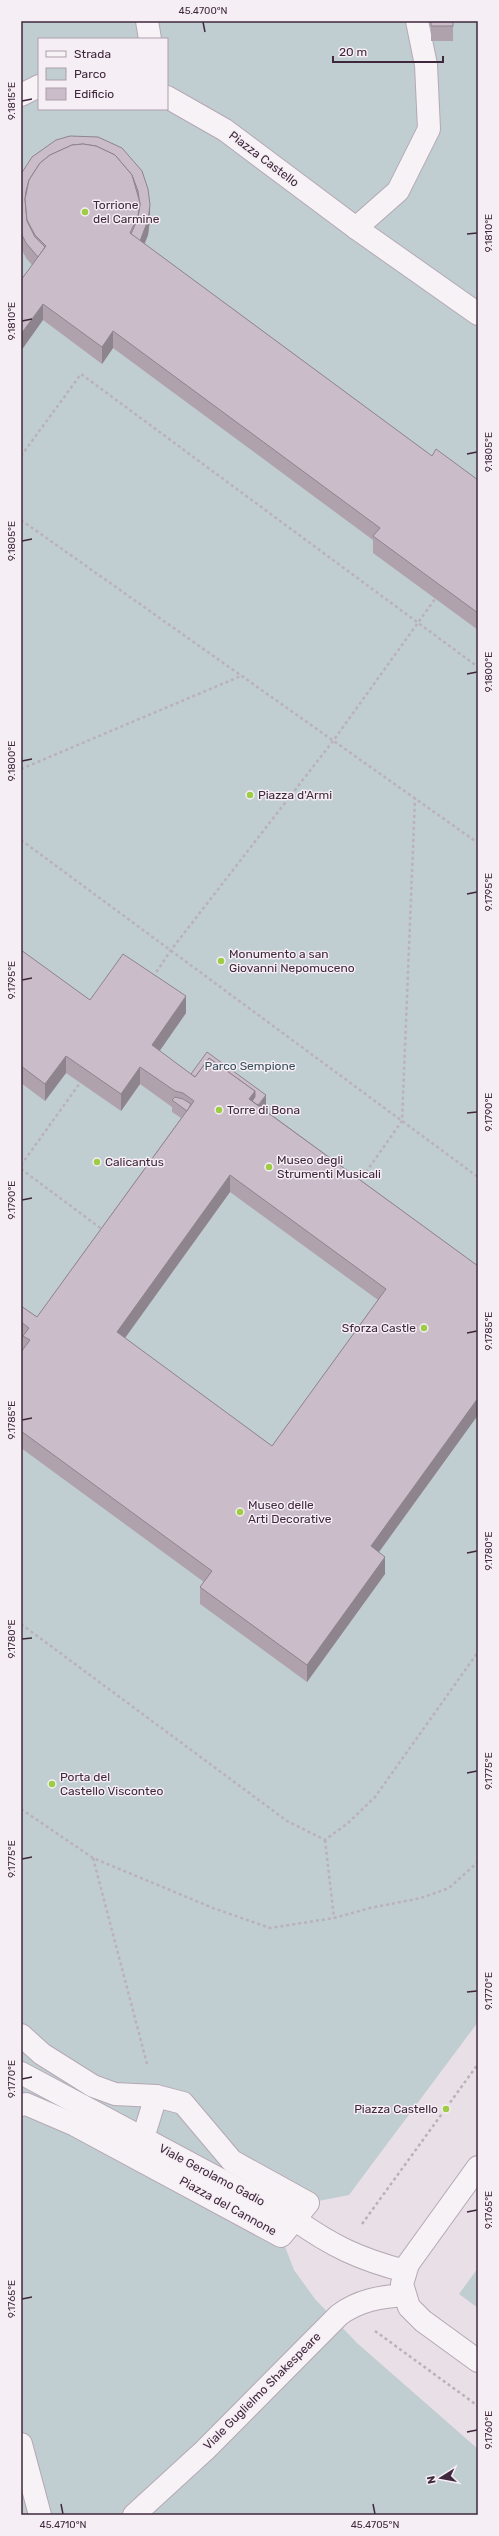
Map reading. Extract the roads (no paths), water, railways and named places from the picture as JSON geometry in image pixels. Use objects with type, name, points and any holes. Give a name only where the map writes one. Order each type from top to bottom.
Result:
[{"type":"street","points":[[148,21],[150,38]]},
{"type":"street","points":[[356,228],[398,191],[429,129],[426,65],[417,21]]},
{"type":"street","points":[[21,95],[38,86]]},
{"type":"street","name":"Piazza Castello","points":[[168,99],[225,130],[356,228],[478,314]]},
{"type":"street","name":"Piazza del Cannone","points":[[21,2035],[42,2054],[93,2086],[116,2094],[156,2096],[183,2103],[232,2161],[308,2203],[281,2236],[74,2125],[26,2104],[21,2105]]},
{"type":"street","name":"Viale Gerolamo Gadio","points":[[21,2073],[294,2219],[328,2243],[404,2283]]},
{"type":"street","points":[[143,2138],[156,2096]]},
{"type":"street","points":[[478,2167],[404,2283],[409,2307],[423,2321],[478,2361]]},
{"type":"street","name":"Viale Guglielmo Shakespeare","points":[[134,2515],[204,2450],[350,2306],[376,2298],[404,2283]]},
{"type":"street","points":[[21,2444],[40,2515]]},
{"type":"place","name":"Torrione del Carmine","points":[[85,212]]},
{"type":"place","name":"Piazza d'Armi","points":[[250,795]]},
{"type":"place","name":"Monumento a san Giovanni Nepomuceno","points":[[221,961]]},
{"type":"place","name":"Torre di Bona","points":[[219,1110]]},
{"type":"place","name":"Calicantus","points":[[97,1162]]},
{"type":"place","name":"Museo degli Strumenti Musicali","points":[[269,1167]]},
{"type":"place","name":"Sforza Castle","points":[[424,1328]]},
{"type":"place","name":"Museo delle Arti Decorative","points":[[240,1512]]},
{"type":"place","name":"Porta del Castello Visconteo","points":[[52,1784]]},
{"type":"place","name":"Piazza Castello","points":[[446,2109]]},
{"type":"park label","name":"Parco Sempione","points":[[250,1066]]}]
